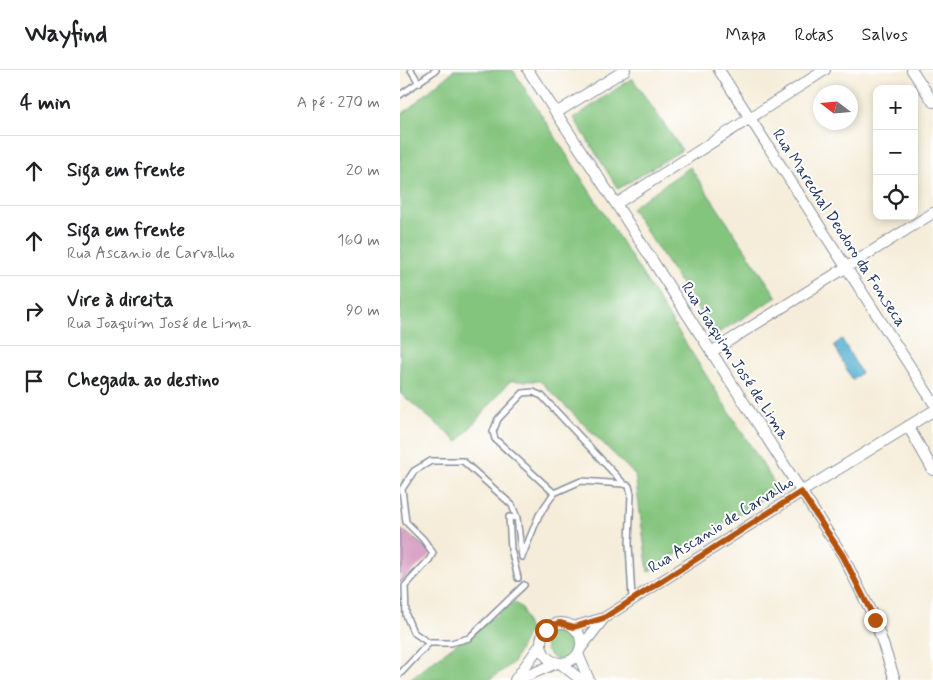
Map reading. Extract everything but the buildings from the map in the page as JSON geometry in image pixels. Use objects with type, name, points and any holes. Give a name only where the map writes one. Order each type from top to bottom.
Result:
[{"type":"street","name":"Rua Joaquim José de Lima","points":[[528,70],[843,556],[875,620],[895,680]]},
{"type":"street","points":[[556,113],[625,70]]},
{"type":"street","name":"Rua Marechal Deodoro da Fonseca","points":[[719,70],[933,402]]},
{"type":"street","points":[[616,204],[825,70]]},
{"type":"street","points":[[912,70],[933,102]]},
{"type":"street","points":[[711,352],[933,213]]},
{"type":"street","name":"Rua Ascanio de Carvalho","points":[[574,627],[604,618],[801,492],[933,411]]},
{"type":"street","points":[[908,426],[933,470]]},
{"type":"street","name":"Rua Ascanio de Carvalho","points":[[579,651],[604,618]]},
{"type":"street","points":[[581,680],[559,663],[549,660],[543,653],[542,637],[552,625],[560,623],[574,627],[579,633],[581,641],[579,651],[589,680]]},
{"type":"street","points":[[516,680],[541,644]]},
{"type":"street","points":[[516,680],[559,663],[567,662],[579,651]]},
{"type":"lane","points":[[411,70],[419,83]]},
{"type":"lane","points":[[400,96],[436,70]]},
{"type":"lane","points":[[554,493],[495,440],[492,432],[498,419],[522,393],[533,392],[542,396],[624,484],[629,486],[631,494],[629,544],[632,599]]},
{"type":"lane","points":[[524,585],[469,638],[451,643],[429,643],[414,632],[406,615],[405,586],[433,553],[406,522],[402,489],[414,471],[431,460],[462,461],[512,505],[517,518],[522,557],[539,515],[554,493],[581,481],[624,484]]},
{"type":"lane","points":[[517,518],[509,518],[511,549],[518,578]]},
{"type":"lane","points":[[400,674],[429,643]]},
{"type":"green space","points":[[454,70],[513,70],[778,489],[648,572],[635,475],[540,381],[510,381],[458,442],[400,393],[400,116]]},
{"type":"green space","points":[[632,78],[682,150],[618,189],[574,118]]},
{"type":"green space","points":[[690,167],[777,297],[715,335],[631,208]]},
{"type":"green space","points":[[514,602],[522,608],[529,631],[513,663],[489,680],[410,680],[426,666]]},
{"type":"green space","points":[[561,628],[573,632],[577,644],[573,656],[561,660],[549,656],[545,644],[549,632]]},
{"type":"water","points":[[842,339],[861,373],[852,380],[834,345]]},
{"type":"route","points":[[546,630],[552,625],[560,623],[574,627],[604,618],[801,492],[843,556],[875,620]]}]
